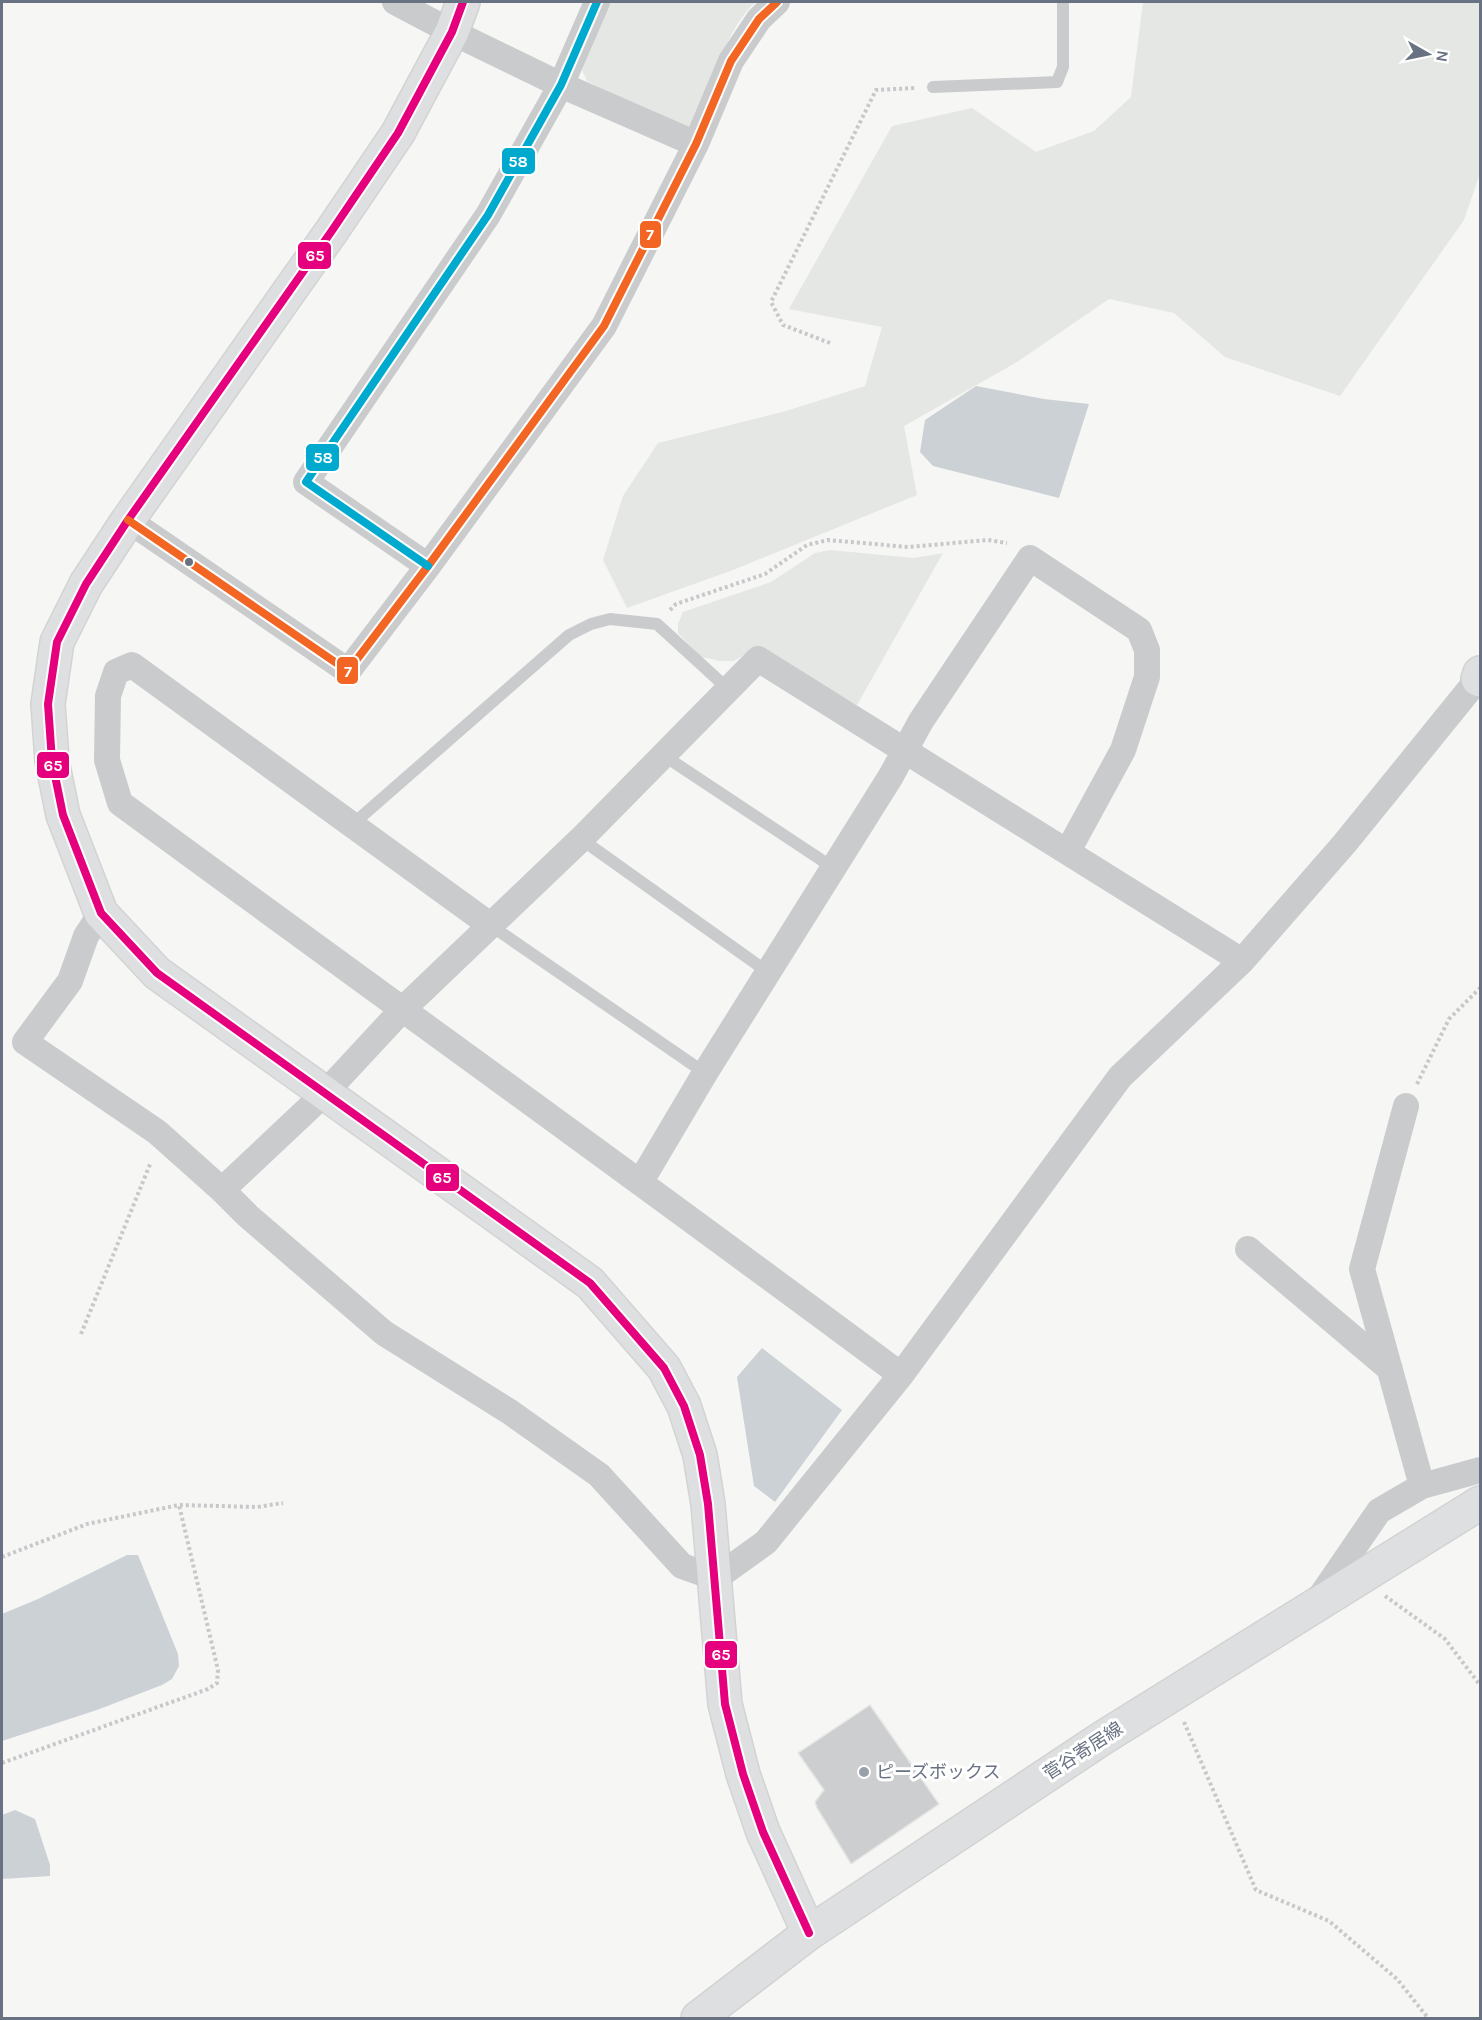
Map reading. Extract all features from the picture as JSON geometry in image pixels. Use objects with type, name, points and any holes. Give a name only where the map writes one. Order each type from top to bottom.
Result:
[{"type":"street","points":[[395,2],[561,85],[696,144]]},
{"type":"street","points":[[463,2],[452,32],[398,133],[128,520],[86,584],[57,642],[48,704],[52,761],[63,815],[101,913],[158,973],[590,1283],[664,1368],[684,1406],[700,1455],[716,1578],[725,1704],[743,1774],[763,1832],[809,1933]]},
{"type":"street","points":[[428,566],[306,482],[488,215],[561,85],[597,2]]},
{"type":"street","points":[[128,520],[348,671],[604,326],[696,144],[731,61],[759,19],[777,2]]},
{"type":"street","points":[[640,1181],[832,867],[891,776],[921,722],[1030,558],[1138,630],[1147,650],[1147,677],[1123,750],[1068,851]]},
{"type":"street","points":[[222,1190],[324,1094],[402,1010],[581,839],[758,659],[1242,961]]},
{"type":"street","points":[[490,925],[132,664],[116,672],[108,696],[106,760],[120,803],[640,1181],[901,1375]]},
{"type":"street","points":[[716,1578],[766,1542],[901,1375],[1120,1077],[1242,961],[1345,843],[1480,677]]},
{"type":"street","points":[[101,913],[86,936],[70,981],[26,1042],[166,1140],[248,1216],[384,1333],[510,1412],[599,1474],[682,1566],[716,1578]]},
{"type":"street","points":[[1406,1107],[1362,1269],[1422,1486]]},
{"type":"street","points":[[1248,1249],[1390,1369]]},
{"type":"street","points":[[1314,1607],[1379,1511],[1422,1486],[1480,1470]]},
{"type":"street","name":"菅谷寄居線","points":[[698,2019],[809,1933],[1094,1743],[1480,1503]]},
{"type":"lane","points":[[933,87],[1057,82],[1063,66],[1064,2]]},
{"type":"lane","points":[[353,824],[569,635],[591,624],[610,619],[657,624],[727,688]]},
{"type":"lane","points":[[663,755],[832,867]]},
{"type":"lane","points":[[581,839],[769,973]]},
{"type":"lane","points":[[490,925],[705,1073]]},
{"type":"path","points":[[830,343],[783,324],[771,302],[876,90],[933,87]]},
{"type":"path","points":[[657,624],[676,604],[765,574],[807,545],[828,540],[908,547],[988,540],[1010,543],[1030,558]]},
{"type":"path","points":[[1406,1107],[1449,1019],[1480,988]]},
{"type":"path","points":[[81,1334],[147,1167],[166,1140]]},
{"type":"path","points":[[2,1557],[87,1524],[179,1505],[257,1508],[283,1503]]},
{"type":"path","points":[[2,1763],[208,1689],[217,1683],[218,1670],[179,1505]]},
{"type":"path","points":[[1360,1578],[1445,1639],[1480,1685]]},
{"type":"path","points":[[1172,1695],[1256,1890],[1329,1921],[1397,1979],[1428,2019]]},
{"type":"shaded area","points":[[608,2],[756,2],[746,12],[728,41],[694,125],[677,128],[587,81],[582,70]]},
{"type":"shaded area","points":[[1143,2],[1480,2],[1480,173],[1464,220],[1340,396],[1225,357],[1174,313],[1109,299],[1017,362],[904,426],[917,495],[733,570],[627,608],[603,560],[623,496],[658,443],[786,411],[865,386],[882,327],[789,309],[892,126],[972,108],[1036,152],[1094,131],[1131,97]]},
{"type":"shaded area","points":[[976,386],[1044,399],[1089,404],[1059,498],[933,466],[920,452],[925,420]]},
{"type":"shaded area","points":[[830,550],[914,558],[943,553],[857,705],[757,647],[734,661],[720,661],[701,657],[678,633],[678,624],[683,612],[771,582],[815,553]]},
{"type":"shaded area","points":[[762,1348],[842,1410],[775,1502],[754,1486],[737,1377]]},
{"type":"shaded area","points":[[127,1555],[138,1555],[178,1654],[179,1666],[172,1679],[97,1710],[2,1741],[2,1614],[38,1599]]},
{"type":"shaded area","points":[[15,1810],[35,1819],[50,1865],[50,1876],[2,1879],[2,1815]]},
{"type":"building","name":"ピーズボックス","points":[[870,1705],[939,1804],[851,1864],[817,1808],[815,1802],[824,1790],[798,1753]]},
{"type":"transit line","name":"65","points":[[463,2],[452,32],[398,133],[128,520],[86,584],[57,642],[48,704],[52,761],[63,815],[101,913],[157,973],[590,1283],[664,1368],[684,1406],[700,1455],[708,1504],[725,1704],[743,1774],[763,1832],[809,1933]]},
{"type":"transit line","name":"58","points":[[428,566],[306,482],[488,215],[561,85],[597,2]]},
{"type":"transit line","name":"7","points":[[128,520],[348,671],[604,326],[696,144],[731,61],[759,19],[777,2]]},
{"type":"place","name":"ピーズボックス","points":[[864,1772]]}]
